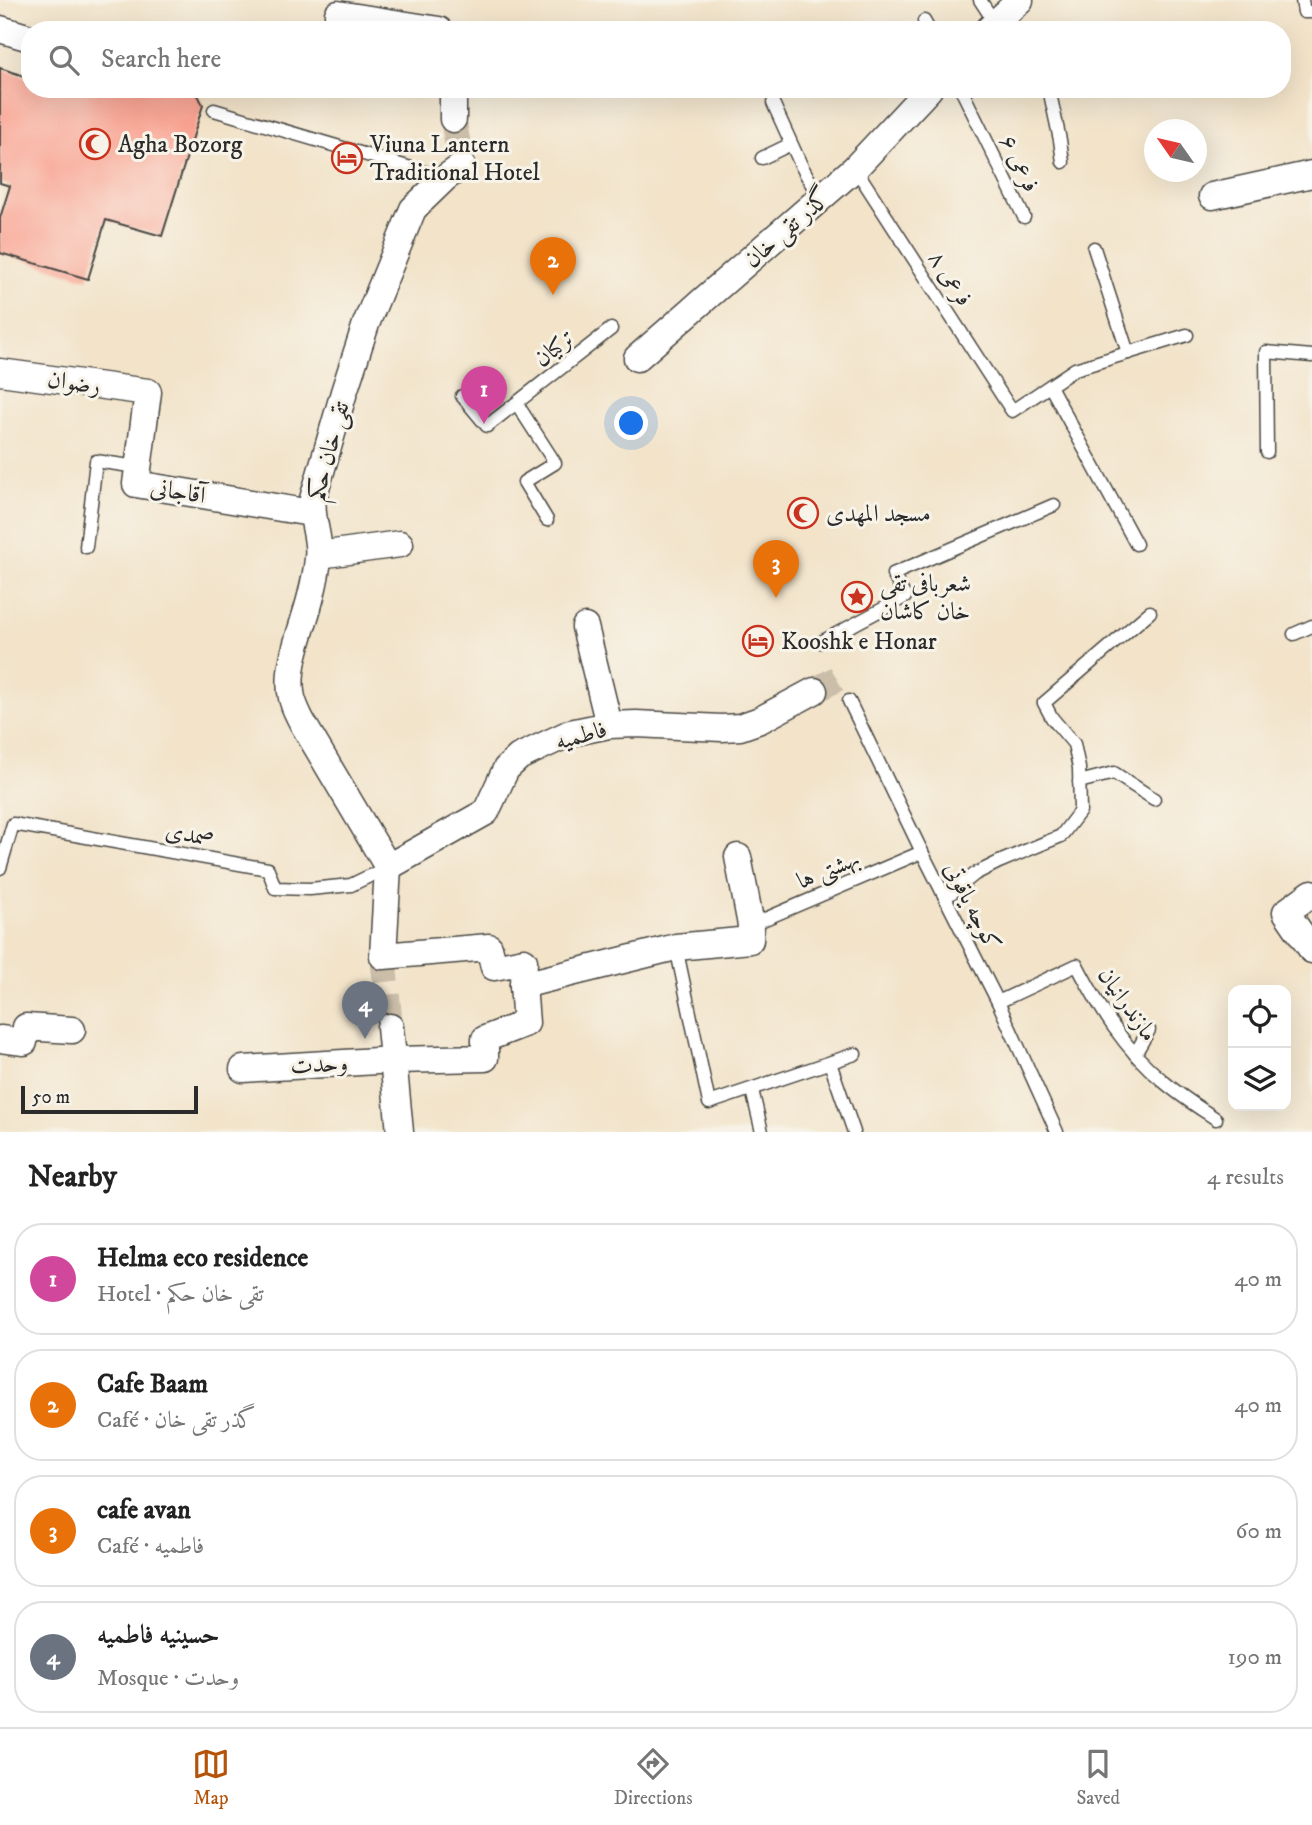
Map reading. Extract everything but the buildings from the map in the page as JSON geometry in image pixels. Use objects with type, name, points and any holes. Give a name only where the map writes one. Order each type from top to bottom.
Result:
[{"type":"street","points":[[338,14],[373,10],[409,21]]},
{"type":"street","points":[[0,29],[21,35]]},
{"type":"street","points":[[453,98],[453,119]]},
{"type":"street","name":"گذر تقی خان","points":[[637,358],[855,168],[921,98]]},
{"type":"street","name":"تقی خان حکم","points":[[388,867],[302,722],[290,691],[291,674],[312,595],[319,555],[311,513],[320,473],[366,324],[413,209],[454,172]]},
{"type":"street","points":[[1212,196],[1311,179]]},
{"type":"street","name":"رضوان","points":[[0,372],[155,397]]},
{"type":"street","name":"آقاجانی","points":[[155,397],[137,467],[136,484],[311,513]]},
{"type":"street","points":[[319,555],[400,544]]},
{"type":"street","points":[[585,627],[609,725]]},
{"type":"street","name":"فاطمیه","points":[[388,867],[485,812],[506,769],[519,757],[570,733],[609,725],[636,724],[740,727],[760,720],[814,691]]},
{"type":"street","points":[[388,867],[383,956],[489,947],[494,967],[524,961],[523,985],[676,947],[750,940],[751,925],[738,857]]},
{"type":"street","points":[[1312,894],[1286,912],[1312,950]]},
{"type":"street","name":"وحدت","points":[[243,1069],[394,1060],[485,1058],[485,1039],[526,1023],[523,985]]},
{"type":"street","points":[[0,1040],[23,1042],[26,1027],[72,1030]]},
{"type":"street","points":[[390,1027],[400,1132]]},
{"type":"lane","points":[[980,0],[1003,20]]},
{"type":"lane","points":[[1303,0],[1304,12],[1312,12]]},
{"type":"lane","name":"فرعی ۶","points":[[965,98],[1024,217]]},
{"type":"lane","points":[[1051,98],[1063,162]]},
{"type":"lane","points":[[773,103],[820,200]]},
{"type":"lane","points":[[214,110],[454,172]]},
{"type":"lane","points":[[762,158],[791,144]]},
{"type":"lane","name":"فرعی ۸","points":[[855,168],[1012,411],[1049,386]]},
{"type":"lane","points":[[1094,248],[1128,353]]},
{"type":"lane","name":"ترکیان","points":[[462,396],[487,426],[611,329]]},
{"type":"lane","points":[[1136,544],[1049,386],[1075,369],[1187,335]]},
{"type":"lane","points":[[1267,452],[1266,352],[1312,356]]},
{"type":"lane","points":[[517,404],[555,463],[524,482],[547,520]]},
{"type":"lane","points":[[86,547],[96,461],[137,467]]},
{"type":"lane","points":[[821,642],[905,597],[893,574],[1054,505]]},
{"type":"lane","points":[[945,898],[975,874],[1061,836],[1080,811],[1079,768],[1074,744],[1052,718],[1044,703],[1150,612]]},
{"type":"lane","points":[[1294,634],[1312,626]]},
{"type":"lane","name":"کوچه یاقوتی","points":[[849,701],[998,1002],[1057,1132]]},
{"type":"lane","points":[[1079,782],[1114,772],[1154,799]]},
{"type":"lane","name":"صمدی","points":[[0,868],[13,824],[268,869],[275,888],[310,889],[351,885],[388,867]]},
{"type":"lane","name":"بهشتی ها","points":[[751,925],[922,852]]},
{"type":"lane","points":[[676,947],[709,1103],[855,1054]]},
{"type":"lane","name":"مازندرانیان","points":[[998,1002],[1077,965],[1098,1006],[1135,1054],[1164,1082],[1216,1119]]},
{"type":"lane","points":[[1135,1054],[1149,1030]]},
{"type":"lane","points":[[830,1063],[854,1132]]},
{"type":"lane","points":[[752,1090],[762,1132]]},
{"type":"tunnel","points":[[453,119],[462,166]]},
{"type":"tunnel","points":[[814,691],[838,678]]},
{"type":"tunnel","points":[[383,956],[390,1027]]},
{"type":"place","name":"Agha Bozorg","points":[[95,144]]},
{"type":"place","name":"Viuna Lantern Traditional Hotel","points":[[347,158]]},
{"type":"place","name":"Cafe Baam","points":[[553,295]]},
{"type":"place","name":"Helma eco residence","points":[[484,424]]},
{"type":"place","name":"مسجد المهدی","points":[[803,513]]},
{"type":"place","name":"شعربافی تقی خان کاشان","points":[[857,597]]},
{"type":"place","name":"cafe avan","points":[[776,598]]},
{"type":"place","name":"Kooshk e Honar","points":[[758,641]]},
{"type":"place","name":"حسینیه فاطمیه","points":[[365,1039]]}]
